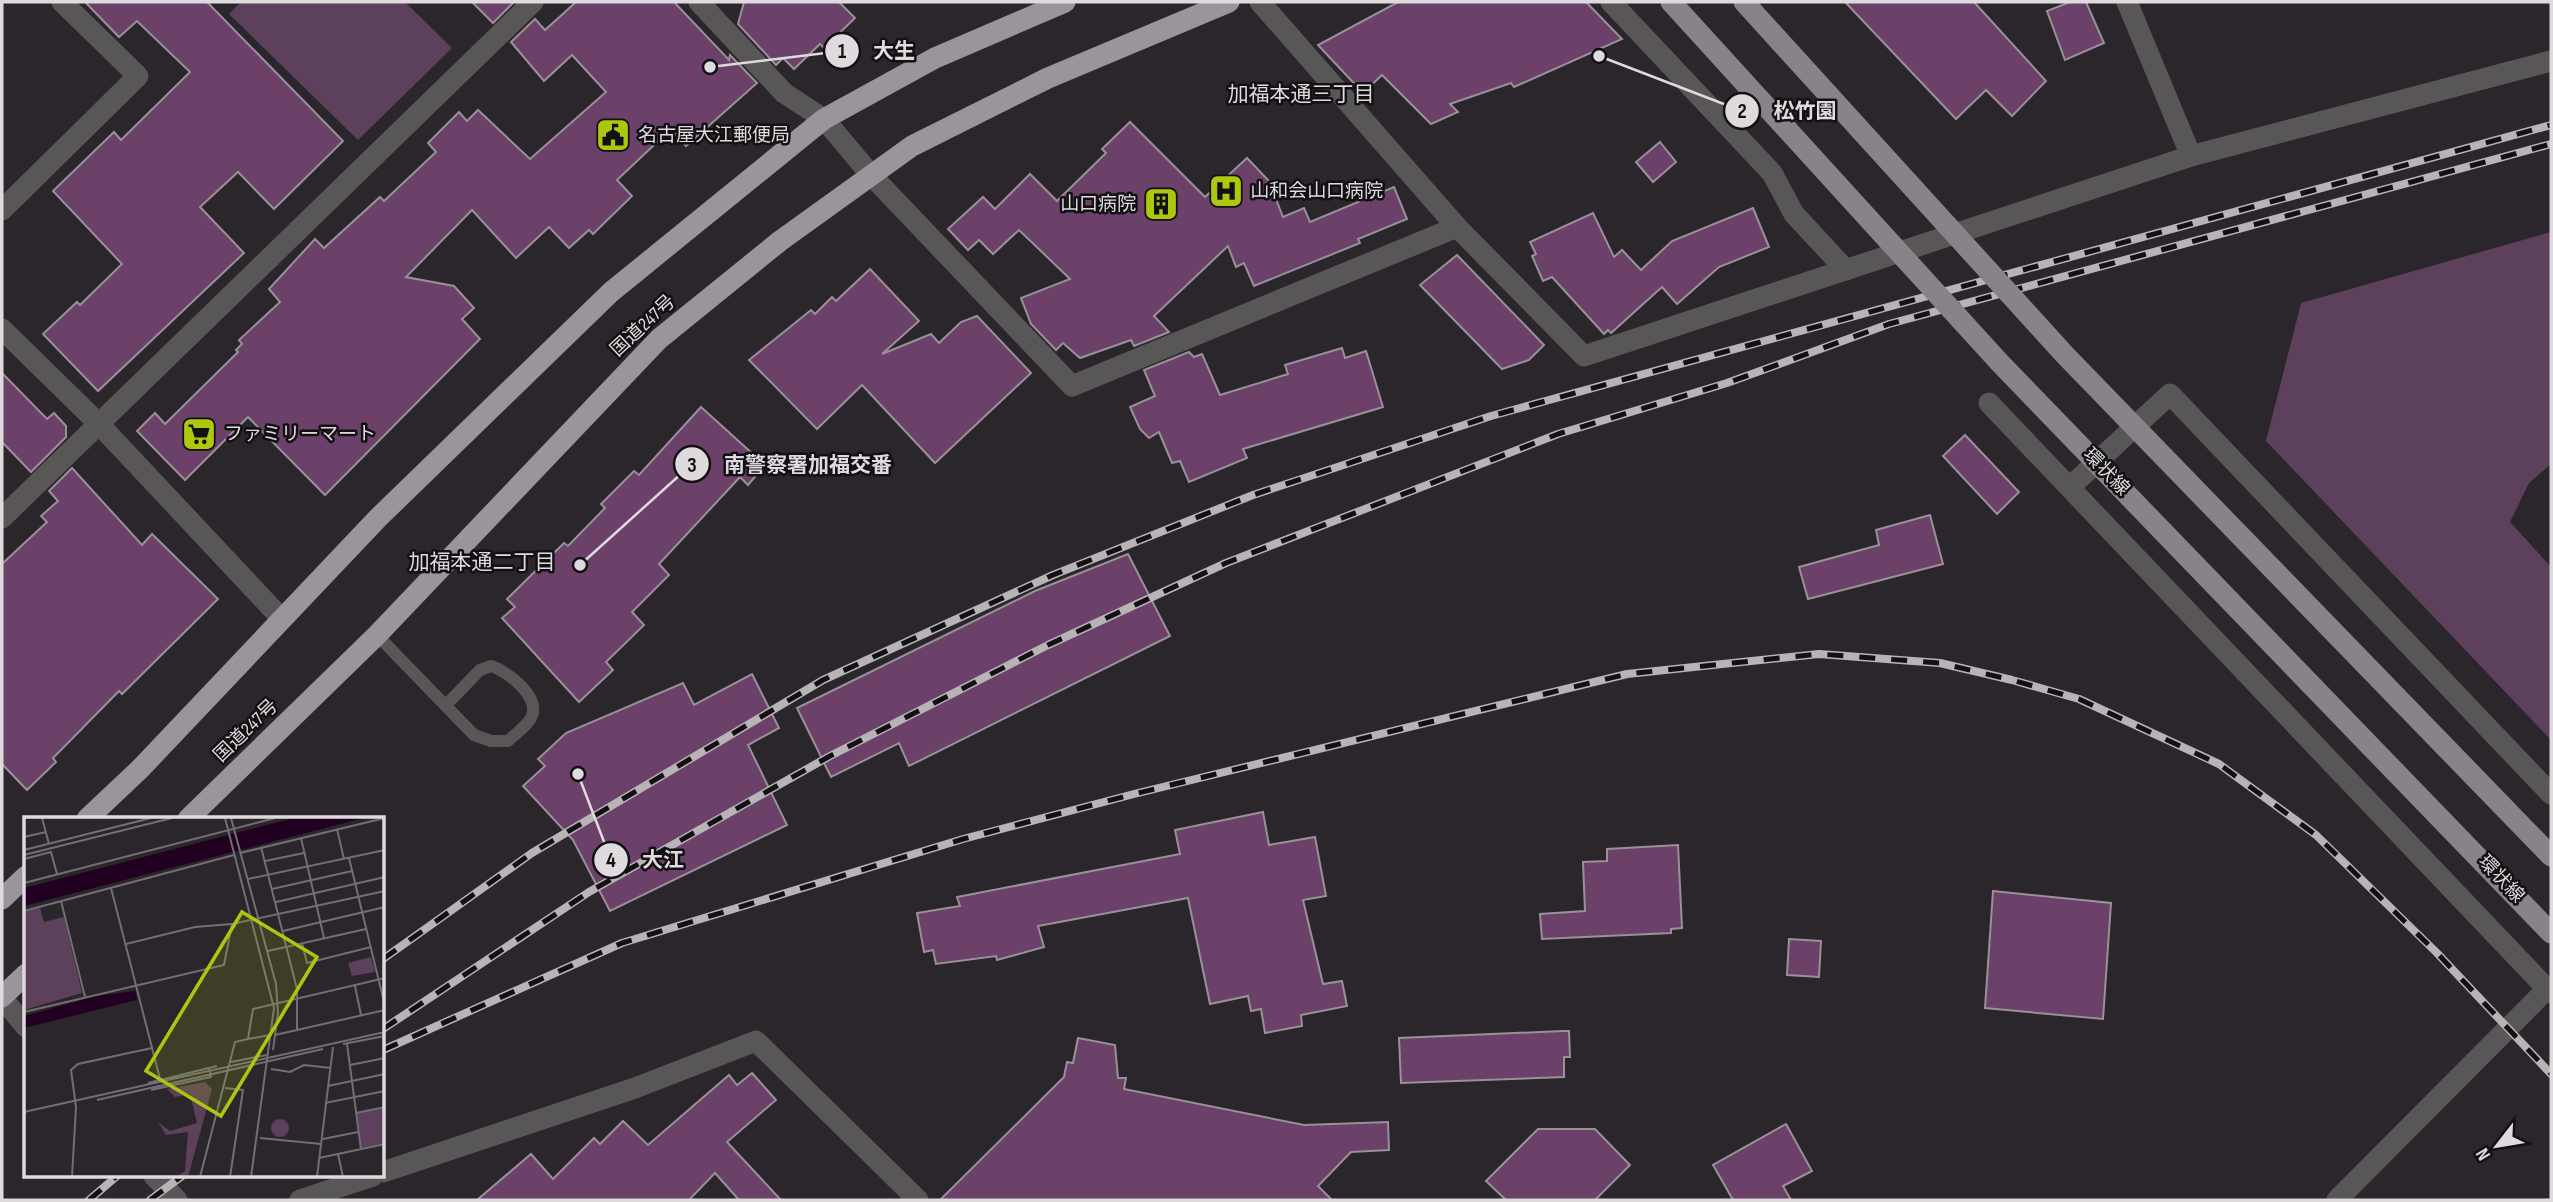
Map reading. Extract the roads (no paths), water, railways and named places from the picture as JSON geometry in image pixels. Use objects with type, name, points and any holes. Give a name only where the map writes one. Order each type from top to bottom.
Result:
[{"type":"highway","points":[[89,817],[141,768],[378,518],[611,292],[824,119],[935,58],[1065,2]]},
{"type":"highway","name":"国道247号","points":[[190,817],[377,635],[659,339],[780,241],[912,146],[1048,78],[1229,2]]},
{"type":"highway","points":[[2,899],[24,878]]},
{"type":"highway","points":[[2,998],[24,976]]},
{"type":"main road","name":"環状線","points":[[1671,2],[2000,363],[2551,933]]},
{"type":"main road","points":[[1744,2],[2065,355],[2551,856]]},
{"type":"street","points":[[2,210],[138,76],[62,2]]},
{"type":"street","points":[[2,518],[533,2]]},
{"type":"street","points":[[699,2],[784,93],[824,119],[871,175],[1072,386],[1457,227]]},
{"type":"street","points":[[1260,2],[1457,227],[1584,356],[2191,156],[2551,61]]},
{"type":"street","points":[[1611,2],[1772,173],[1794,214],[1846,270]]},
{"type":"street","points":[[2127,2],[2191,156]]},
{"type":"street","points":[[2,329],[98,423],[281,618]]},
{"type":"street","points":[[2070,488],[2170,394],[2551,794]]},
{"type":"street","points":[[1989,403],[2549,991],[2337,1200]]},
{"type":"street","points":[[2,998],[24,1025]]},
{"type":"street","points":[[385,1171],[635,1088],[756,1041],[918,1200]]},
{"type":"street","points":[[156,1178],[177,1200]]},
{"type":"street","points":[[300,1200],[367,1178]]},
{"type":"lane","points":[[377,635],[474,735],[491,741],[508,741],[531,718],[533,706],[527,694],[505,670],[491,666],[480,670],[446,705]]},
{"type":"railway","points":[[385,958],[532,853],[823,680],[1053,575],[1253,495],[1491,416],[2551,125]]},
{"type":"railway","points":[[385,1028],[589,892],[830,756],[1048,645],[1226,563],[1558,434],[1727,383],[1889,324],[2551,144]]},
{"type":"railway","points":[[385,1049],[622,943],[963,839],[1134,794],[1627,674],[1819,654],[1940,663],[2012,680],[2079,699],[2219,764],[2316,835],[2437,953],[2551,1074]]},
{"type":"railway","points":[[89,1200],[115,1178]]},
{"type":"railway","points":[[150,1200],[179,1178]]},
{"type":"place","name":"松竹園","points":[[1599,56]]},
{"type":"place","name":"大生","points":[[710,67]]},
{"type":"place","name":"名古屋大江郵便局","points":[[613,135]]},
{"type":"place","name":"山和会山口病院","points":[[1226,191]]},
{"type":"place","name":"山口病院","points":[[1161,204]]},
{"type":"place","name":"ファミリーマート","points":[[199,434]]},
{"type":"place","name":"南警察署加福交番","points":[[580,565]]},
{"type":"place","name":"大江","points":[[578,774]]},
{"type":"district","name":"加福本通三丁目","points":[[1301,94]]},
{"type":"district","name":"加福本通二丁目","points":[[482,562]]}]
